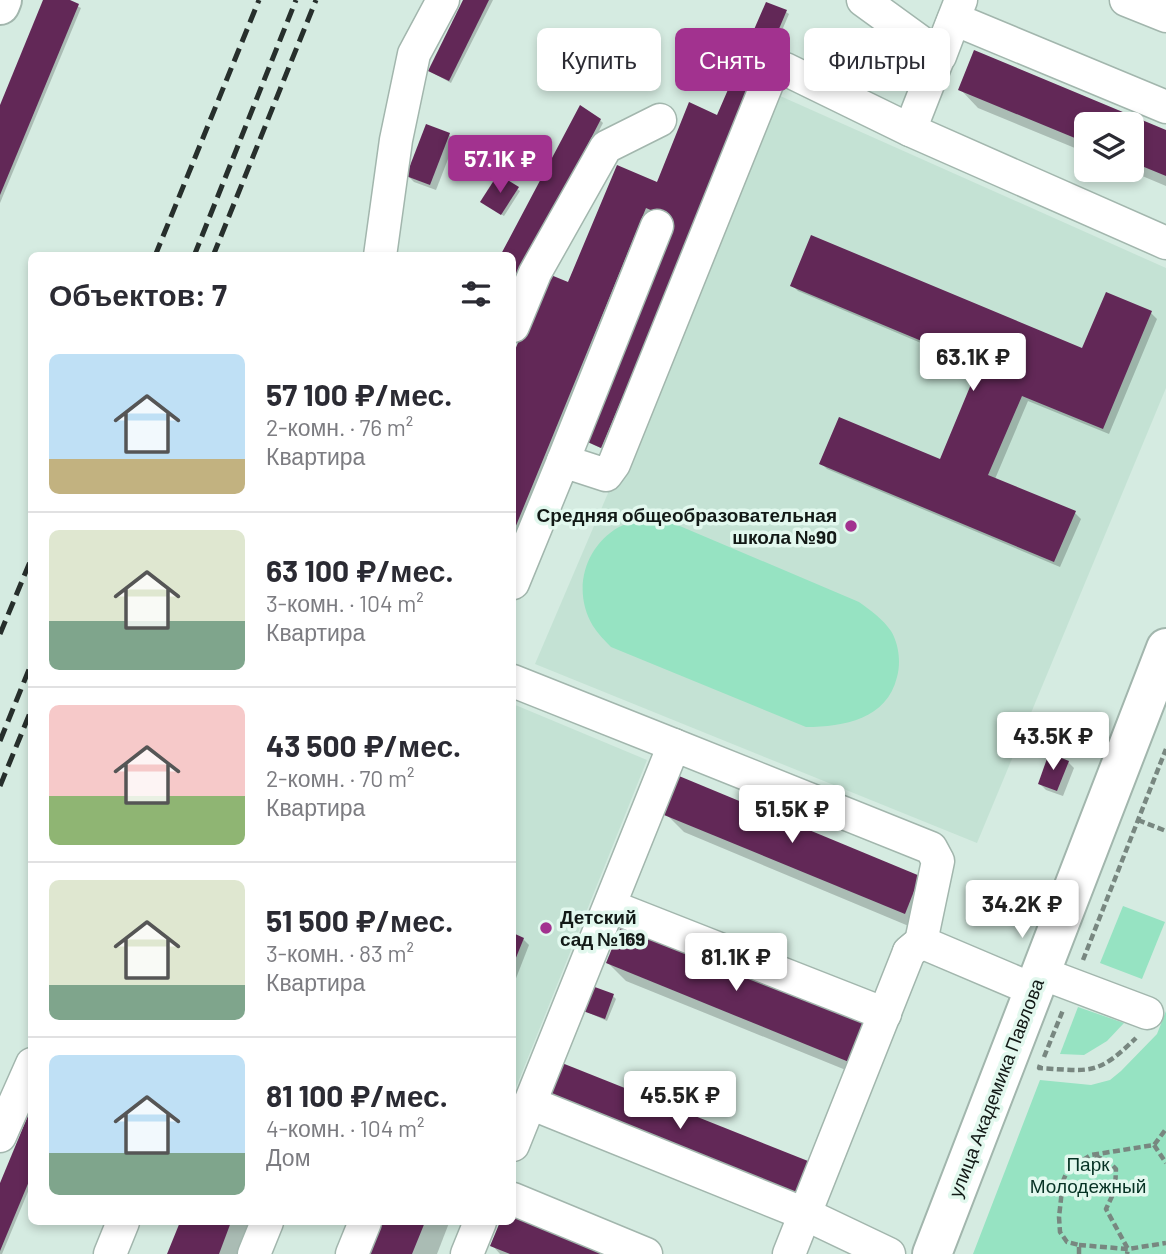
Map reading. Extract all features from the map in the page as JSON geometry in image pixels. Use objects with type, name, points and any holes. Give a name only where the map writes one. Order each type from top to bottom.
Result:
[{"type":"main road","points":[[0,5],[2,0]]},
{"type":"main road","name":"улица Академика Павлова","points":[[932,1254],[1049,983],[1166,648]]},
{"type":"street","points":[[381,252],[396,140],[414,54],[443,0]]},
{"type":"street","points":[[863,0],[902,28]]},
{"type":"street","points":[[1126,0],[1166,16]]},
{"type":"street","points":[[950,30],[958,9],[1166,107]]},
{"type":"street","points":[[563,461],[606,475],[614,464],[769,79],[785,69],[909,130],[1166,243]]},
{"type":"street","points":[[909,130],[925,91]]},
{"type":"street","points":[[516,319],[535,273],[606,147],[660,120]]},
{"type":"street","points":[[516,576],[657,226]]},
{"type":"street","points":[[516,682],[930,848],[939,861],[921,942],[909,952],[789,1254]]},
{"type":"street","points":[[516,1138],[674,745]]},
{"type":"street","points":[[610,906],[885,1014]]},
{"type":"street","points":[[921,942],[1049,983],[1143,1024]]},
{"type":"street","points":[[0,1136],[28,1074]]},
{"type":"street","points":[[530,1103],[805,1214],[889,1254]]},
{"type":"street","points":[[516,1200],[646,1254]]},
{"type":"street","points":[[110,1254],[122,1225]]},
{"type":"street","points":[[254,1254],[266,1225]]},
{"type":"street","points":[[352,1254],[364,1225]]},
{"type":"street","points":[[467,1254],[479,1225]]},
{"type":"path","points":[[1143,1024],[1102,1067],[1086,1071],[1040,1068],[1049,983],[1138,820],[1166,749]]},
{"type":"path","points":[[1138,820],[1166,831]]},
{"type":"path","points":[[1166,1129],[1154,1145],[1091,1155],[1068,1169],[1063,1181],[1060,1231],[1067,1242],[1127,1252],[1166,1242]]},
{"type":"path","points":[[1154,1145],[1166,1163]]},
{"type":"path","points":[[1091,1155],[1108,1161],[1116,1169],[1115,1190],[1106,1209],[1127,1252]]},
{"type":"path","points":[[1079,1245],[1079,1254]]},
{"type":"shaded area","name":"Средняя общеобразовательная школа №90","points":[[778,95],[1166,268],[1166,388],[977,843],[535,664]]},
{"type":"shaded area","name":"Детский сад №169","points":[[516,705],[647,760],[516,1088]]},
{"type":"green space","points":[[645,518],[668,521],[859,602],[872,612],[891,631],[898,654],[897,677],[884,703],[862,718],[849,722],[806,727],[611,647],[595,629],[587,613],[583,599],[585,571],[597,546],[607,536],[619,527]]},
{"type":"green space","points":[[1123,906],[1165,922],[1142,979],[1100,963]]},
{"type":"green space","points":[[1078,1007],[1124,1023],[1107,1041],[1084,1055],[1060,1054]]},
{"type":"green space","name":"Парк Молодежный","points":[[1166,1011],[1166,1254],[973,1254],[1040,1080],[1091,1085],[1110,1080],[1157,1034]]},
{"type":"building","points":[[43,0],[70,0],[79,4],[0,195],[0,105]]},
{"type":"building","points":[[463,0],[489,0],[449,81],[428,71]]},
{"type":"building","points":[[766,2],[787,10],[779,28],[755,28]]},
{"type":"building","points":[[974,50],[1123,112],[1074,112],[1074,138],[958,90]]},
{"type":"building","points":[[727,91],[753,91],[601,448],[581,439],[672,219],[646,208],[516,526],[516,348],[546,273],[568,282],[617,165],[657,182],[689,102],[717,115]]},
{"type":"building","points":[[580,105],[601,119],[516,283],[516,252],[502,252]]},
{"type":"building","points":[[1144,121],[1166,130],[1166,176],[1144,167]]},
{"type":"building","points":[[426,124],[450,133],[430,185],[406,176]]},
{"type":"building","points":[[498,174],[519,187],[501,215],[480,202]]},
{"type":"building","points":[[811,235],[1082,348],[1106,292],[1152,311],[1103,429],[1022,396],[988,475],[1076,511],[1054,562],[819,464],[839,417],[940,459],[979,365],[790,286]]},
{"type":"building","points":[[1049,753],[1069,761],[1057,791],[1038,784]]},
{"type":"building","points":[[679,776],[920,876],[905,914],[664,815]]},
{"type":"building","points":[[622,924],[865,1022],[849,1062],[606,963]]},
{"type":"building","points":[[516,934],[524,938],[516,958]]},
{"type":"building","points":[[592,986],[614,994],[605,1019],[583,1011]]},
{"type":"building","points":[[562,1063],[813,1163],[798,1199],[547,1100]]},
{"type":"building","points":[[28,1116],[28,1184],[0,1251],[0,1183]]},
{"type":"building","points":[[516,1211],[619,1254],[510,1254],[490,1246],[499,1225],[516,1225]]},
{"type":"building","points":[[179,1225],[230,1225],[219,1254],[167,1254]]},
{"type":"building","points":[[373,1225],[424,1225],[412,1254],[362,1254]]},
{"type":"railway","points":[[157,252],[259,0]]},
{"type":"railway","points":[[196,252],[296,0]]},
{"type":"railway","points":[[215,252],[316,0]]},
{"type":"railway","points":[[0,634],[28,567]]},
{"type":"railway","points":[[0,741],[28,672]]},
{"type":"railway","points":[[0,786],[28,718]]},
{"type":"place","name":"Средняя общеобразовательная школа №90","points":[[851,526]]},
{"type":"place","name":"Детский сад №169","points":[[546,928]]}]
